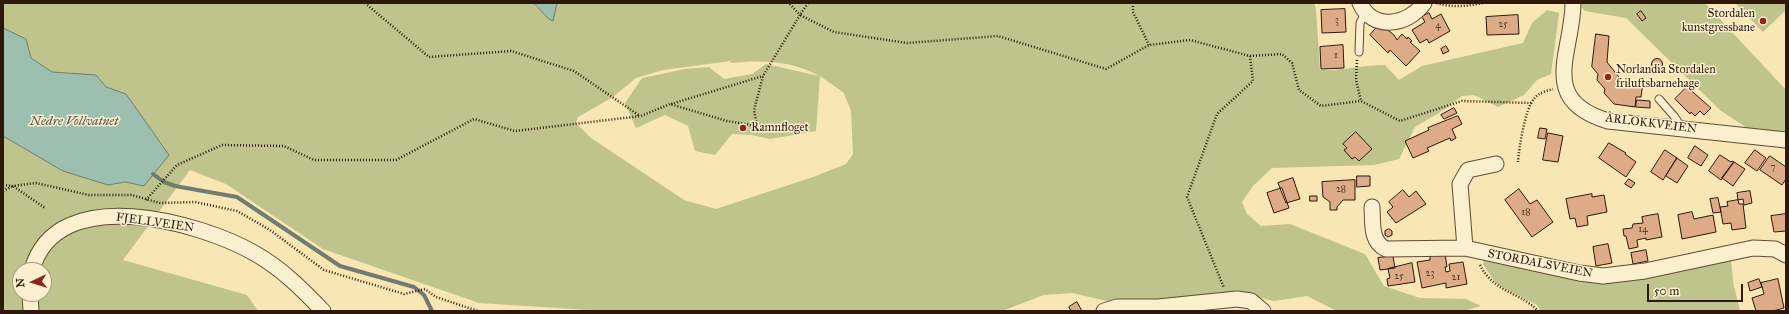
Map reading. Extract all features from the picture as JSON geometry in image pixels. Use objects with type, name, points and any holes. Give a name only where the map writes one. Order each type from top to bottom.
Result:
[{"type":"street","points":[[1362,8],[1381,21],[1399,22],[1413,16],[1424,3]]},
{"type":"street","name":"ÅRLOKKVEIEN","points":[[1573,3],[1563,73],[1568,91],[1573,100],[1589,114],[1608,121],[1786,140]]},
{"type":"street","points":[[1472,249],[1460,184],[1468,170],[1496,164]]},
{"type":"street","name":"STORDALSVEIEN","points":[[1372,207],[1376,241],[1380,246],[1386,249],[1472,249],[1579,274],[1603,276],[1646,271],[1753,248],[1775,249],[1786,254]]},
{"type":"street","name":"FJELLVEIEN","points":[[35,262],[47,241],[64,228],[82,220],[100,216],[132,217],[168,222],[199,229],[230,240],[257,254],[284,273],[323,311]]},
{"type":"street","points":[[1104,311],[1116,308],[1158,307],[1229,300],[1251,301],[1264,311]]},
{"type":"lane","points":[[1359,52],[1362,8]]},
{"type":"lane","points":[[1659,99],[1682,128]]},
{"type":"path","points":[[365,3],[429,57],[511,51],[574,71],[641,116]]},
{"type":"path","points":[[789,3],[800,15],[834,32],[907,43],[998,36],[1106,69],[1148,45],[1190,40],[1250,56],[1282,54],[1292,63],[1299,90],[1321,106],[1361,101],[1400,121],[1462,101],[1531,103]]},
{"type":"path","points":[[670,104],[727,121],[757,126],[754,110],[763,76],[808,3]]},
{"type":"path","points":[[1133,3],[1133,12],[1148,45]]},
{"type":"path","points":[[1437,3],[1447,6],[1483,3]]},
{"type":"path","points":[[1359,52],[1356,80],[1361,101]]},
{"type":"path","points":[[1229,300],[1187,197],[1217,114],[1253,81],[1250,56]]},
{"type":"path","points":[[146,200],[177,164],[222,144],[284,146],[314,160],[396,160],[474,119],[516,131],[641,116],[670,104],[763,76]]},
{"type":"path","points":[[1518,162],[1522,134],[1531,103],[1538,94],[1559,86]]},
{"type":"path","points":[[3,185],[13,186],[36,182],[89,194],[132,195],[160,203],[195,202],[237,211],[270,230],[324,270],[404,294],[424,289],[436,297],[478,311]]},
{"type":"path","points":[[3,191],[13,186]]},
{"type":"path","points":[[13,186],[45,208]]},
{"type":"path","points":[[1472,249],[1480,266],[1490,281],[1498,288],[1530,304],[1538,311]]},
{"type":"green space","points":[[3,3],[534,3],[536,7],[554,17],[557,3],[1314,3],[1316,9],[1320,70],[1336,70],[1385,65],[1399,80],[1422,66],[1523,43],[1532,23],[1547,10],[1559,13],[1551,74],[1537,80],[1524,95],[1498,107],[1474,95],[1462,96],[1439,113],[1415,127],[1399,159],[1374,165],[1272,168],[1253,186],[1242,202],[1247,214],[1261,226],[1290,224],[1365,254],[1384,286],[1420,298],[1466,299],[1481,306],[1463,311],[1337,311],[1307,296],[1274,301],[1248,295],[1116,303],[1072,293],[1044,295],[1002,311],[604,311],[479,303],[323,249],[226,184],[190,170],[123,260],[247,295],[258,311],[3,311],[3,136],[63,171],[108,185],[125,182],[144,186],[169,155],[126,95],[106,87],[96,75],[52,72],[31,58],[26,39],[3,28]],"holes":[[[731,61],[730,63],[776,62],[798,67],[819,76],[766,64],[752,74],[724,79],[709,67],[685,69],[642,78],[625,103],[636,128],[665,115],[688,126],[695,151],[715,155],[732,134],[752,135],[770,139],[816,131],[820,76],[844,93],[851,111],[853,154],[846,164],[816,176],[716,209],[684,200],[591,138],[576,123],[578,117],[613,97],[636,78],[663,70]]]},
{"type":"green space","points":[[1578,3],[1705,3],[1786,90],[1786,135],[1747,128],[1720,110],[1626,18],[1585,11]]},
{"type":"green space","name":"Stordalen kunstgressbane","points":[[1735,3],[1786,3],[1786,10],[1763,32]]},
{"type":"green space","points":[[1484,259],[1551,272],[1731,260],[1733,282],[1740,311],[1541,311],[1537,305],[1500,286],[1494,281],[1483,264]]},
{"type":"water","points":[[534,3],[557,3],[553,21],[549,19]]},
{"type":"water","name":"Nedre Vollvatnet","points":[[3,28],[26,39],[31,58],[52,72],[96,75],[106,87],[126,94],[169,155],[144,186],[125,182],[108,185],[63,171],[3,136]]},
{"type":"building","points":[[1345,9],[1346,32],[1322,33],[1321,10]]},
{"type":"building","points":[[1641,11],[1646,18],[1642,21],[1637,14]]},
{"type":"building","points":[[1429,13],[1432,19],[1441,14],[1450,31],[1429,43],[1427,39],[1420,43],[1412,30],[1425,22],[1422,17]]},
{"type":"building","points":[[1518,15],[1519,34],[1487,35],[1486,17]]},
{"type":"building","points":[[1380,24],[1394,35],[1397,40],[1402,34],[1407,39],[1408,37],[1412,41],[1410,42],[1420,51],[1406,66],[1390,50],[1388,53],[1370,35]]},
{"type":"building","points":[[1596,34],[1609,36],[1607,62],[1622,81],[1643,83],[1641,97],[1636,97],[1635,107],[1614,104],[1604,93],[1605,89],[1597,80],[1598,74],[1592,67]]},
{"type":"building","points":[[1343,45],[1344,68],[1321,69],[1320,47]]},
{"type":"building","points":[[1446,46],[1449,51],[1443,54],[1441,49]]},
{"type":"building","points":[[1655,59],[1659,59],[1661,60],[1661,68],[1655,69],[1652,66],[1652,62]]},
{"type":"building","points":[[1687,87],[1711,108],[1704,115],[1700,111],[1695,116],[1691,112],[1690,114],[1675,99]]},
{"type":"building","points":[[1637,100],[1650,101],[1650,108],[1636,107]]},
{"type":"building","points":[[1454,108],[1457,113],[1444,119],[1441,115]]},
{"type":"building","points":[[1458,116],[1462,124],[1452,129],[1456,138],[1451,141],[1450,138],[1427,148],[1429,151],[1413,158],[1405,141],[1429,130],[1428,128]]},
{"type":"building","points":[[1540,128],[1547,129],[1545,139],[1538,138]]},
{"type":"building","points":[[1356,132],[1372,149],[1359,161],[1355,157],[1352,159],[1344,150],[1347,148],[1343,144]]},
{"type":"building","points":[[1548,133],[1563,136],[1558,162],[1543,160]]},
{"type":"building","points":[[1609,143],[1626,153],[1625,154],[1636,162],[1626,177],[1599,158]]},
{"type":"building","points":[[1695,146],[1708,155],[1701,166],[1688,158]]},
{"type":"building","points":[[1665,150],[1677,158],[1663,180],[1651,172]]},
{"type":"building","points":[[1755,150],[1766,158],[1757,171],[1745,163]]},
{"type":"building","points":[[1720,155],[1731,162],[1734,162],[1721,180],[1709,171]]},
{"type":"building","points":[[1770,156],[1786,167],[1786,179],[1782,185],[1760,170]]},
{"type":"building","points":[[1677,158],[1688,166],[1677,183],[1666,176]]},
{"type":"building","points":[[1734,162],[1745,169],[1733,186],[1722,178]]},
{"type":"building","points":[[1357,176],[1370,176],[1370,186],[1357,187]]},
{"type":"building","points":[[1293,178],[1300,199],[1286,203],[1278,183]]},
{"type":"building","points":[[1629,179],[1635,183],[1631,188],[1625,184]]},
{"type":"building","points":[[1355,180],[1355,200],[1343,200],[1337,207],[1337,210],[1330,210],[1330,202],[1323,197],[1322,182]]},
{"type":"building","points":[[1282,188],[1289,208],[1274,213],[1267,193]]},
{"type":"building","points":[[1519,189],[1530,204],[1537,200],[1553,222],[1532,237],[1505,200]]},
{"type":"building","points":[[1403,190],[1409,197],[1416,191],[1426,204],[1396,223],[1387,212],[1393,207],[1389,202]]},
{"type":"building","points":[[1750,191],[1752,203],[1744,205],[1743,199],[1738,200],[1737,193]]},
{"type":"building","points":[[1592,194],[1592,197],[1604,195],[1607,212],[1587,216],[1588,225],[1577,227],[1575,218],[1570,219],[1566,199]]},
{"type":"building","points":[[1310,196],[1317,196],[1317,201],[1310,201]]},
{"type":"building","points":[[1718,198],[1721,212],[1713,213],[1710,199]]},
{"type":"building","points":[[1738,200],[1739,204],[1743,204],[1746,228],[1732,230],[1731,223],[1723,224],[1720,207],[1728,206],[1727,202]]},
{"type":"building","points":[[1692,212],[1694,219],[1713,215],[1716,232],[1682,239],[1678,215]]},
{"type":"building","points":[[1658,214],[1662,237],[1637,240],[1638,247],[1629,249],[1623,229],[1632,228],[1633,224],[1643,223],[1642,217]]},
{"type":"building","points":[[1786,214],[1786,231],[1774,232],[1771,216]]},
{"type":"building","points":[[1389,229],[1392,231],[1392,235],[1388,237],[1385,235],[1385,231]]},
{"type":"building","points":[[1608,244],[1612,263],[1596,266],[1593,247]]},
{"type":"building","points":[[1646,250],[1648,261],[1633,264],[1631,253]]},
{"type":"building","points":[[1445,253],[1447,267],[1445,267],[1446,272],[1450,271],[1449,264],[1463,262],[1467,284],[1446,288],[1446,283],[1422,288],[1417,262],[1430,260],[1430,256]]},
{"type":"building","points":[[1393,256],[1395,268],[1380,270],[1378,258]]},
{"type":"building","points":[[1412,263],[1415,282],[1388,286],[1387,279],[1390,278],[1388,269]]},
{"type":"building","points":[[1759,279],[1762,287],[1750,291],[1748,283]]},
{"type":"building","points":[[1778,279],[1784,308],[1773,311],[1756,311],[1752,298],[1764,294],[1761,283]]},
{"type":"building","points":[[1077,302],[1082,311],[1071,311],[1069,307]]},
{"type":"waterway","points":[[153,174],[164,182],[175,186],[237,197],[340,266],[414,287],[424,295],[432,311]]},
{"type":"place","name":"Stordalen kunstgressbane","points":[[1763,21]]},
{"type":"place","name":"Norlandia Stordalen friluftsbarnehage","points":[[1608,77]]},
{"type":"place","name":"Ramnfloget","points":[[743,128]]}]
